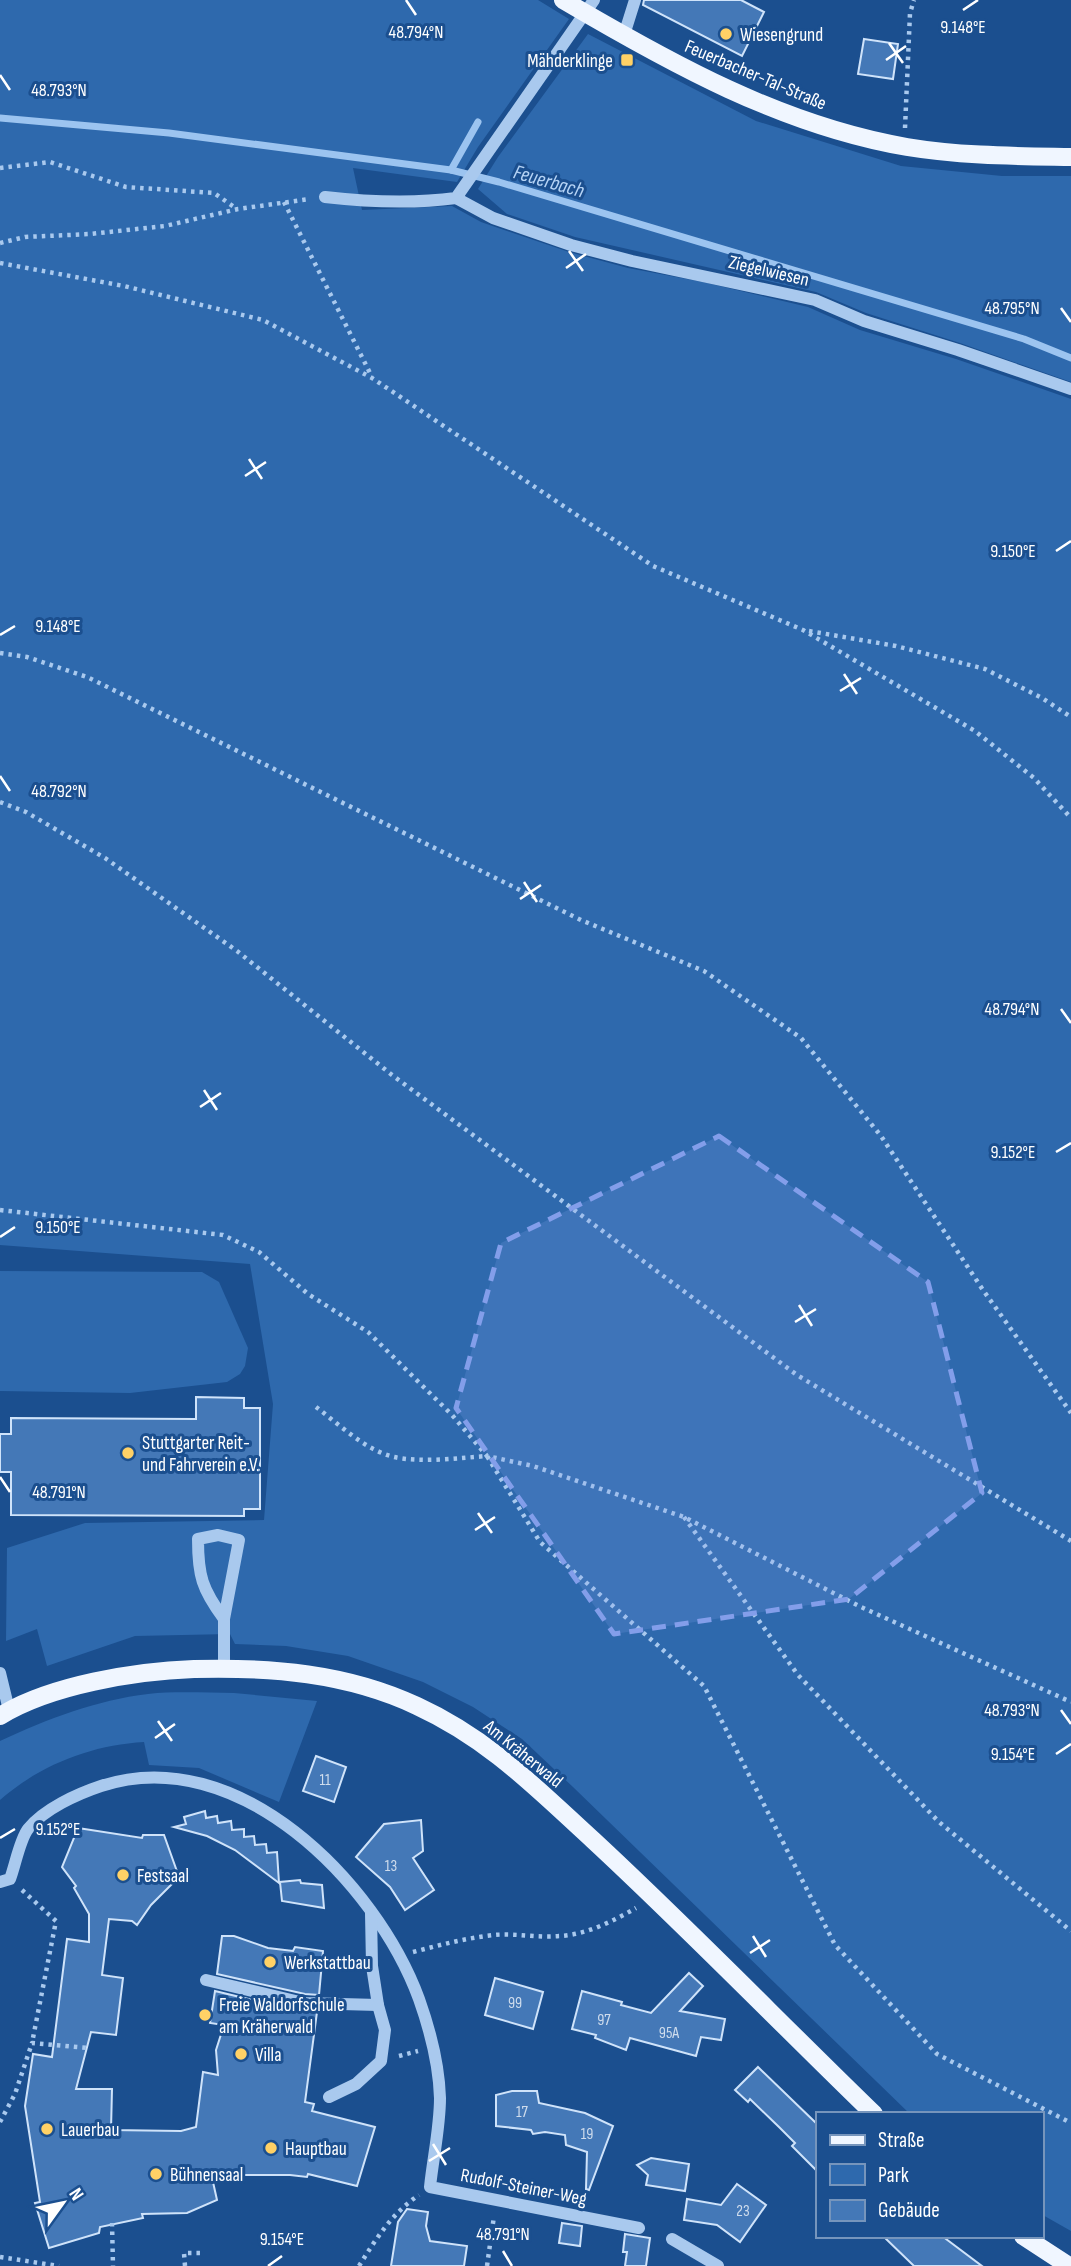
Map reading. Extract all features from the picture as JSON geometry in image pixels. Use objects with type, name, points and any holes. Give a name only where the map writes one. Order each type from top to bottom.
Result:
[{"type":"main road","name":"Feuerbacher-Tal-Straße","points":[[563,0],[589,7],[624,35],[708,80],[784,113],[842,132],[904,147],[952,154],[1071,158]]},
{"type":"main road","name":"Am Kräherwald","points":[[5,1713],[85,1684],[136,1674],[224,1668],[274,1669],[329,1678],[375,1690],[417,1706],[478,1739],[519,1772],[666,1908],[872,2112]]},
{"type":"main road","points":[[1026,2238],[1069,2266]]},
{"type":"street","points":[[624,35],[635,0]]},
{"type":"street","points":[[325,197],[371,202],[429,202],[459,193],[589,7]]},
{"type":"street","name":"Ziegelwiesen","points":[[459,193],[493,218],[571,245],[632,261],[815,300],[864,321],[1071,389]]},
{"type":"street","points":[[224,1668],[225,1619],[239,1540],[218,1535],[198,1539],[201,1580],[212,1602],[225,1619]]},
{"type":"street","points":[[0,1673],[5,1713]]},
{"type":"street","name":"Rudolf-Steiner-Weg","points":[[5,1880],[27,1830],[54,1808],[82,1793],[115,1782],[148,1776],[185,1780],[223,1789],[259,1807],[290,1829],[327,1862],[371,1913],[399,1955],[418,1998],[437,2068],[440,2099],[430,2188],[639,2228]]},
{"type":"street","points":[[329,2096],[356,2084],[381,2061],[385,2030],[377,2005],[372,1966],[371,1913]]},
{"type":"street","points":[[206,1980],[304,2003],[377,2005]]},
{"type":"street","points":[[672,2239],[718,2266]]},
{"type":"path","points":[[904,147],[910,13],[914,0]]},
{"type":"path","points":[[0,168],[50,162],[126,187],[214,193],[238,209]]},
{"type":"path","points":[[0,243],[25,237],[90,234],[164,226],[238,209],[325,197]]},
{"type":"path","points":[[284,202],[372,377]]},
{"type":"path","points":[[0,263],[124,286],[263,320],[372,377],[653,566],[803,629],[975,731],[1034,778],[1071,818]]},
{"type":"path","points":[[803,629],[896,646],[985,669],[1042,698],[1071,717]]},
{"type":"path","points":[[0,653],[27,657],[87,677],[569,914],[704,971],[801,1038],[881,1136],[983,1290],[1071,1413]]},
{"type":"path","points":[[0,802],[26,812],[105,859],[237,951],[392,1074],[797,1375],[1071,1541]]},
{"type":"path","points":[[0,1210],[223,1235],[259,1252],[307,1294],[368,1332],[452,1415],[487,1456],[540,1542],[704,1686],[835,1945],[937,2054],[1071,2123]]},
{"type":"path","points":[[316,1407],[366,1445],[394,1457],[442,1459],[487,1456],[533,1466],[684,1517],[861,1606],[1071,1702]]},
{"type":"path","points":[[684,1517],[798,1675],[939,1822],[1071,1931]]},
{"type":"path","points":[[0,2122],[15,2094],[32,2043],[56,1920],[5,1880]]},
{"type":"path","points":[[399,1955],[460,1940],[495,1935],[560,1937],[586,1931],[636,1908]]},
{"type":"path","points":[[381,2061],[422,2050],[420,2038],[430,2035]]},
{"type":"path","points":[[32,2043],[88,2048]]},
{"type":"path","points":[[359,2266],[385,2226],[403,2206],[430,2188]]},
{"type":"path","points":[[487,2266],[496,2201]]},
{"type":"path","points":[[112,2223],[113,2266]]},
{"type":"path","points":[[185,2266],[184,2253],[201,2253]]},
{"type":"path","points":[[0,2257],[58,2266]]},
{"type":"highlighted area","points":[[719,1136],[928,1282],[982,1493],[849,1599],[614,1634],[456,1408],[501,1243]]},
{"type":"green space","points":[[0,0],[538,0],[569,19],[478,147],[457,182],[353,168],[362,210],[452,206],[481,222],[569,252],[628,268],[703,282],[808,307],[860,330],[956,359],[1071,399],[1071,2231],[1043,2215],[1043,2112],[908,2112],[522,1739],[473,1707],[423,1682],[348,1656],[286,1646],[235,1644],[230,1634],[135,1636],[47,1666],[37,1629],[6,1641],[7,1548],[85,1523],[264,1520],[273,1404],[250,1264],[0,1245]]},
{"type":"green space","points":[[588,34],[756,121],[901,166],[1002,176],[1071,176],[1071,382],[866,313],[816,292],[575,237],[507,214],[478,189],[498,157]]},
{"type":"green space","points":[[0,1271],[202,1272],[219,1282],[248,1348],[245,1366],[240,1374],[227,1382],[130,1393],[0,1391]]},
{"type":"green space","points":[[169,1693],[234,1693],[317,1701],[279,1802],[199,1768],[149,1765],[144,1742],[105,1747],[67,1759],[32,1777],[0,1800],[0,1741],[72,1712],[129,1697]]},
{"type":"building","name":"Wiesengrund","points":[[644,0],[741,0],[764,12],[742,56],[643,5]]},
{"type":"building","points":[[864,39],[898,44],[893,79],[858,74]]},
{"type":"building","name":"Stuttgarter Reit- und Fahrverein e.V.","points":[[196,1397],[244,1398],[244,1408],[260,1408],[260,1509],[244,1509],[244,1516],[11,1515],[11,1472],[0,1472],[0,1434],[11,1434],[11,1418],[196,1419]]},
{"type":"building","points":[[316,1756],[346,1767],[334,1802],[303,1791]]},
{"type":"building","points":[[205,1811],[206,1818],[217,1816],[218,1823],[231,1821],[232,1830],[244,1829],[244,1837],[254,1836],[255,1845],[266,1844],[267,1853],[277,1852],[279,1883],[235,1850],[207,1836],[174,1827],[186,1824],[184,1817]]},
{"type":"building","points":[[421,1820],[423,1851],[413,1858],[434,1890],[405,1910],[390,1887],[356,1857],[384,1824]]},
{"type":"building","points":[[78,1828],[142,1838],[143,1835],[164,1835],[179,1877],[151,1905],[137,1925],[132,1921],[109,1919],[102,1975],[123,1978],[116,2035],[91,2032],[76,2089],[112,2089],[111,2130],[181,2131],[196,2127],[203,2072],[218,2075],[216,2050],[224,2025],[210,2023],[215,1991],[302,2012],[317,2012],[305,2102],[314,2104],[312,2111],[375,2127],[357,2186],[308,2174],[307,2177],[243,2175],[243,2178],[213,2182],[217,2200],[187,2213],[142,2214],[143,2218],[100,2227],[99,2233],[49,2248],[35,2203],[40,2202],[25,2106],[33,2054],[52,2057],[67,1939],[89,1942],[89,1914],[74,1888],[76,1886],[62,1867]]},
{"type":"building","points":[[300,1880],[301,1883],[322,1885],[324,1908],[282,1901],[280,1882]]},
{"type":"building","name":"Werkstattbau","points":[[222,1936],[234,1936],[268,1948],[293,1951],[295,1947],[323,1951],[319,1995],[217,1974]]},
{"type":"building","points":[[689,1973],[703,1986],[680,2011],[725,2019],[721,2040],[701,2037],[696,2056],[630,2038],[626,2050],[595,2038],[596,2035],[572,2029],[582,1991],[651,2013]]},
{"type":"building","points":[[495,1978],[543,1992],[533,2029],[485,2015]]},
{"type":"building","points":[[758,2067],[816,2123],[816,2170],[792,2146],[795,2143],[779,2127],[750,2099],[748,2102],[735,2090]]},
{"type":"building","points":[[512,2091],[537,2091],[539,2103],[585,2113],[613,2126],[589,2190],[586,2189],[587,2152],[566,2145],[565,2135],[545,2132],[533,2134],[531,2130],[496,2126],[496,2095]]},
{"type":"building","points":[[651,2158],[689,2164],[685,2191],[646,2185],[648,2175],[637,2165]]},
{"type":"building","points":[[737,2184],[766,2205],[740,2242],[717,2225],[684,2220],[687,2199],[721,2205]]},
{"type":"building","points":[[407,2209],[428,2212],[426,2226],[430,2241],[467,2246],[464,2266],[391,2266],[398,2222]]},
{"type":"building","points":[[562,2223],[582,2226],[580,2246],[559,2243]]},
{"type":"building","points":[[625,2234],[650,2238],[646,2266],[625,2266]]},
{"type":"building","points":[[885,2238],[945,2238],[982,2266],[914,2266]]},
{"type":"waterway","name":"Feuerbach","points":[[0,118],[169,133],[451,170],[1024,339],[1071,358]]},
{"type":"waterway","points":[[451,170],[478,122]]},
{"type":"place","name":"Wiesengrund","points":[[726,34]]},
{"type":"place","name":"Mähderklinge","points":[[627,60]]},
{"type":"place","name":"Stuttgarter Reit- und Fahrverein e.V.","points":[[128,1453]]},
{"type":"place","name":"Festsaal","points":[[123,1875]]},
{"type":"place","name":"Werkstattbau","points":[[270,1962]]},
{"type":"place","name":"Freie Waldorfschule am Kräherwald","points":[[205,2015]]},
{"type":"place","name":"Villa","points":[[241,2054]]},
{"type":"place","name":"Lauerbau","points":[[47,2129]]},
{"type":"place","name":"Hauptbau","points":[[271,2148]]},
{"type":"place","name":"Bühnensaal","points":[[156,2174]]}]
